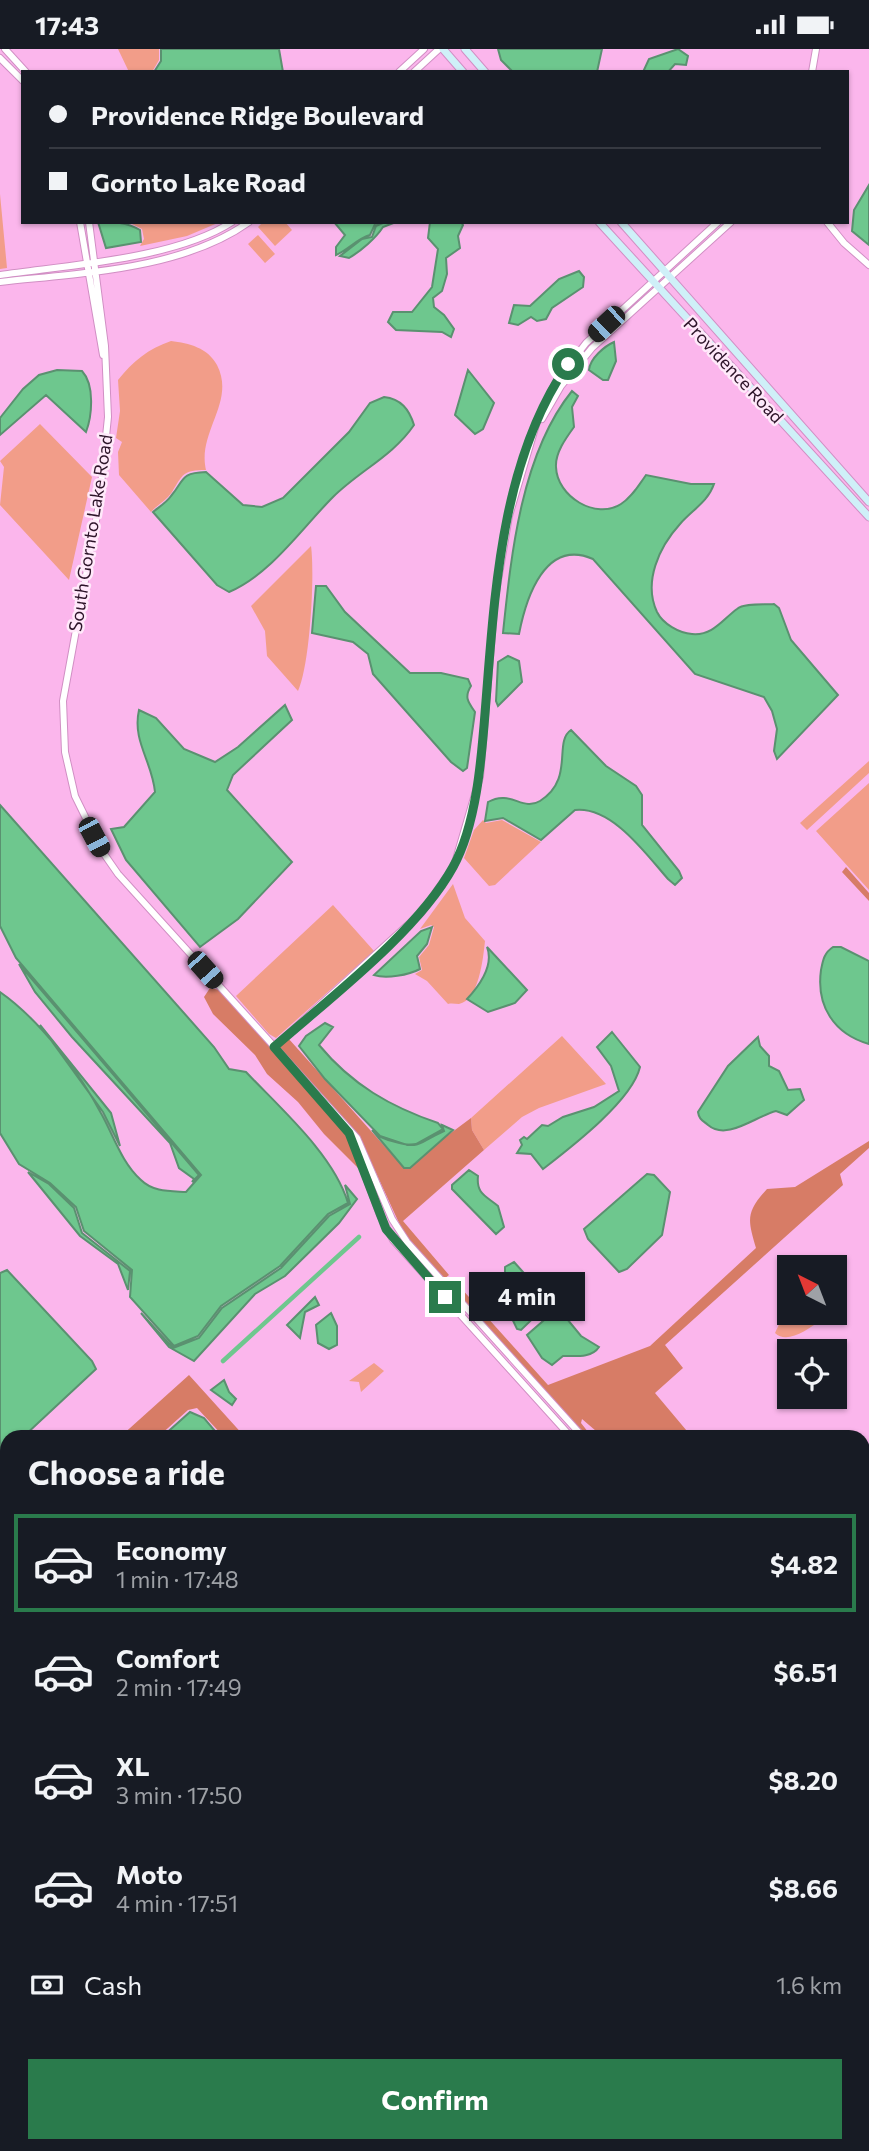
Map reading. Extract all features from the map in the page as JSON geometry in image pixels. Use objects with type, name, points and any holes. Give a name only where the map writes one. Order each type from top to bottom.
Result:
[{"type":"main road","points":[[441,49],[461,70]]},
{"type":"main road","points":[[465,49],[483,70]]},
{"type":"main road","name":"Providence Road","points":[[601,224],[869,517]]},
{"type":"main road","name":"Providence Road","points":[[623,224],[869,502]]},
{"type":"main road","points":[[817,459],[824,452]]},
{"type":"street","points":[[5,49],[24,70]]},
{"type":"street","points":[[401,70],[424,49]]},
{"type":"street","points":[[416,70],[441,49]]},
{"type":"street","points":[[813,70],[816,49]]},
{"type":"street","points":[[0,58],[21,79]]},
{"type":"street","name":"South Gornto Lake Road","points":[[80,224],[97,334],[105,363]]},
{"type":"street","name":"South Gornto Lake Road","points":[[89,224],[105,363],[107,440],[97,514],[63,701],[65,752],[75,796],[98,844],[118,874],[338,1117]]},
{"type":"street","points":[[0,275],[182,245],[228,224]]},
{"type":"street","points":[[0,282],[87,271],[190,252],[222,239],[246,224]]},
{"type":"street","points":[[668,274],[717,224]]},
{"type":"street","points":[[274,1047],[422,912],[454,866],[480,777],[495,598],[509,516],[529,446],[550,403],[573,370],[656,284],[729,224]]},
{"type":"street","points":[[828,224],[841,241],[869,265]]},
{"type":"street","points":[[338,1117],[356,1146],[380,1215],[393,1240],[564,1430]]},
{"type":"street","points":[[338,1117],[363,1148],[389,1213],[403,1237],[577,1430]]},
{"type":"shaded area","points":[[118,49],[159,49],[159,60],[153,70],[128,70]]},
{"type":"shaded area","points":[[161,49],[279,49],[283,70],[155,70],[161,61]]},
{"type":"shaded area","points":[[498,49],[602,49],[597,70],[511,70],[501,60]]},
{"type":"shaded area","points":[[678,49],[688,56],[686,65],[675,64],[670,70],[644,70],[649,59]]},
{"type":"shaded area","points":[[869,185],[869,245],[852,231],[854,210]]},
{"type":"shaded area","points":[[0,194],[7,268],[0,269]]},
{"type":"shaded area","points":[[99,224],[124,224],[140,230],[141,242],[106,248]]},
{"type":"shaded area","points":[[132,224],[215,224],[187,236],[140,246],[144,239],[142,229]]},
{"type":"shaded area","points":[[261,224],[287,224],[292,230],[275,246],[258,227]]},
{"type":"shaded area","points":[[336,224],[375,224],[370,235],[336,255],[336,247],[345,235]]},
{"type":"shaded area","points":[[391,224],[383,227],[368,244],[349,258],[340,256],[362,239],[372,237],[376,226]]},
{"type":"shaded area","points":[[430,224],[463,225],[458,236],[460,248],[446,258],[447,274],[442,291],[433,298],[434,307],[454,329],[451,337],[442,332],[396,330],[388,322],[393,312],[412,312],[432,287],[438,249],[428,238]]},
{"type":"shaded area","points":[[258,235],[275,254],[265,263],[248,244]]},
{"type":"shaded area","points":[[579,271],[584,277],[583,287],[552,308],[546,319],[537,321],[531,317],[518,325],[509,323],[514,305],[530,306],[559,279]]},
{"type":"shaded area","points":[[171,341],[191,345],[209,354],[222,379],[222,392],[207,443],[206,470],[184,474],[170,495],[151,512],[119,475],[118,452],[122,442],[116,438],[120,411],[118,380],[141,356]]},
{"type":"shaded area","points":[[614,342],[616,361],[608,380],[603,380],[589,370],[590,366],[598,353]]},
{"type":"shaded area","points":[[57,370],[82,371],[86,377],[91,401],[86,432],[46,395],[0,435],[0,418],[23,389],[39,375]]},
{"type":"shaded area","points":[[468,370],[494,403],[483,429],[475,434],[455,415]]},
{"type":"shaded area","points":[[572,391],[578,396],[572,407],[574,427],[559,451],[556,467],[563,488],[580,503],[600,509],[621,504],[629,498],[646,475],[691,484],[714,484],[704,501],[672,533],[655,565],[653,601],[663,620],[682,632],[699,634],[712,630],[740,607],[774,604],[779,608],[791,640],[838,695],[777,759],[774,751],[777,729],[772,711],[764,697],[695,674],[593,559],[576,555],[562,557],[550,564],[533,589],[519,634],[503,633],[515,539],[530,475],[555,416]]},
{"type":"shaded area","points":[[384,397],[400,403],[410,414],[414,425],[406,436],[333,497],[259,574],[229,592],[217,585],[153,512],[169,498],[184,478],[206,472],[243,505],[262,507],[283,498],[349,432],[370,403]]},
{"type":"shaded area","points":[[40,424],[92,477],[69,580],[0,505],[4,467],[0,461]]},
{"type":"shaded area","points":[[311,546],[310,620],[306,661],[298,691],[267,656],[265,631],[251,606]]},
{"type":"shaded area","points":[[316,586],[326,586],[345,612],[410,673],[441,673],[468,679],[471,686],[468,699],[475,712],[467,768],[463,771],[451,762],[373,674],[368,654],[353,642],[312,633]]},
{"type":"shaded area","points":[[508,656],[519,661],[522,682],[498,706],[498,662]]},
{"type":"shaded area","points":[[285,705],[292,720],[233,775],[227,790],[292,862],[238,919],[200,947],[126,860],[111,829],[124,827],[155,792],[138,732],[139,710],[156,718],[184,749],[215,762],[238,747]]},
{"type":"shaded area","points":[[571,730],[606,766],[636,786],[642,795],[642,825],[682,878],[675,885],[615,823],[589,811],[575,810],[541,840],[503,818],[485,821],[488,802],[503,798],[534,804],[551,792],[560,772],[563,743]]},
{"type":"shaded area","points":[[869,761],[869,773],[807,830],[800,823]]},
{"type":"shaded area","points":[[869,783],[869,890],[816,831]]},
{"type":"shaded area","points":[[0,805],[214,1047],[229,1069],[246,1072],[319,1150],[341,1185],[348,1203],[328,1214],[280,1266],[221,1306],[198,1336],[174,1346],[130,1297],[132,1270],[84,1231],[76,1207],[50,1183],[19,1164],[0,1133],[0,992],[44,1032],[70,1065],[93,1099],[123,1158],[141,1180],[156,1189],[186,1192],[201,1175],[16,958],[0,926]]},
{"type":"shaded area","points":[[483,820],[486,823],[502,820],[541,842],[495,885],[489,886],[464,858],[474,830]]},
{"type":"shaded area","points":[[846,867],[869,893],[869,901],[842,872]]},
{"type":"shaded area","points":[[453,884],[465,918],[485,941],[475,987],[466,1001],[459,1004],[448,1004],[427,981],[415,974],[422,970],[419,957],[429,945],[434,927],[431,925],[420,929]]},
{"type":"shaded area","points":[[333,905],[374,951],[276,1038],[269,1034],[236,996]]},
{"type":"shaded area","points":[[432,927],[427,944],[417,956],[420,969],[397,976],[374,975],[421,931]]},
{"type":"shaded area","points":[[487,947],[527,990],[515,1003],[488,1012],[467,999],[487,968]]},
{"type":"shaded area","points":[[833,947],[841,947],[869,961],[869,1044],[837,1026],[825,1007],[821,995],[821,970],[826,954]]},
{"type":"shaded area","points":[[19,964],[199,1175],[192,1182],[194,1179],[179,1168],[170,1143],[72,1037],[35,992]]},
{"type":"shaded area","points":[[210,988],[220,990],[336,1119],[352,1143],[361,1171],[324,1134],[298,1102],[267,1074],[255,1055],[213,1014],[204,997]]},
{"type":"shaded area","points":[[325,1023],[333,1027],[319,1045],[345,1072],[388,1102],[438,1123],[443,1129],[416,1144],[407,1145],[380,1136],[325,1079],[299,1046],[306,1036]]},
{"type":"shaded area","points":[[40,1025],[111,1113],[120,1146],[103,1112]]},
{"type":"shaded area","points":[[612,1032],[640,1067],[625,1094],[599,1123],[543,1169],[531,1154],[517,1153],[522,1145],[520,1140],[524,1137],[527,1139],[542,1125],[548,1126],[563,1117],[594,1107],[619,1091],[611,1066],[597,1047]]},
{"type":"shaded area","points":[[562,1036],[606,1084],[539,1108],[522,1117],[484,1150],[472,1130],[471,1118]]},
{"type":"shaded area","points":[[758,1037],[760,1046],[769,1056],[769,1066],[779,1071],[788,1090],[800,1089],[804,1100],[787,1115],[776,1111],[732,1129],[715,1129],[701,1119],[698,1112],[728,1066]]},
{"type":"shaded area","points":[[288,1038],[404,1168],[471,1118],[472,1130],[484,1150],[403,1221],[449,1275],[444,1279],[405,1236],[359,1136],[278,1047]]},
{"type":"shaded area","points":[[442,1125],[453,1130],[410,1168],[404,1168],[372,1130],[386,1139],[415,1145],[444,1131]]},
{"type":"shaded area","points":[[869,1141],[869,1148],[840,1174],[843,1185],[665,1345],[683,1368],[655,1393],[686,1430],[595,1430],[582,1419],[581,1423],[586,1430],[581,1430],[455,1291],[460,1287],[548,1385],[650,1346],[756,1248],[750,1217],[755,1204],[767,1189],[795,1187]]},
{"type":"shaded area","points":[[469,1170],[478,1176],[483,1194],[498,1206],[504,1227],[496,1234],[452,1189],[452,1185]]},
{"type":"shaded area","points":[[28,1172],[49,1184],[74,1208],[82,1233],[130,1271],[128,1290],[118,1264],[80,1236]]},
{"type":"shaded area","points":[[647,1174],[654,1175],[670,1192],[662,1235],[627,1269],[619,1272],[588,1239],[584,1229]]},
{"type":"shaded area","points":[[345,1185],[357,1199],[339,1223],[285,1276],[255,1294],[194,1361],[169,1347],[141,1313],[173,1348],[199,1338],[222,1308],[281,1268],[329,1216],[350,1204]]},
{"type":"shaded area","points":[[514,1262],[550,1302],[521,1330],[517,1329],[507,1308],[491,1291],[505,1281],[505,1267]]},
{"type":"shaded area","points":[[7,1270],[92,1361],[96,1369],[31,1430],[0,1430],[0,1273]]},
{"type":"shaded area","points":[[315,1297],[319,1305],[305,1312],[300,1338],[287,1325]]},
{"type":"shaded area","points":[[558,1308],[581,1336],[599,1347],[596,1351],[588,1355],[563,1356],[552,1365],[542,1358],[527,1335]]},
{"type":"shaded area","points":[[331,1313],[337,1326],[337,1345],[329,1349],[318,1343],[316,1325]]},
{"type":"shaded area","points":[[779,1325],[814,1325],[791,1337],[775,1333]]},
{"type":"shaded area","points":[[374,1363],[384,1371],[361,1392],[359,1382],[349,1381]]},
{"type":"shaded area","points":[[189,1375],[239,1430],[217,1430],[197,1408],[188,1410],[166,1430],[128,1430]]},
{"type":"shaded area","points":[[224,1380],[229,1392],[236,1399],[232,1405],[211,1390]]},
{"type":"shaded area","points":[[190,1412],[204,1418],[214,1430],[170,1430]]},
{"type":"waterway","points":[[223,1361],[359,1237]]},
{"type":"route","points":[[445,1297],[386,1229],[349,1133],[338,1117],[274,1047],[422,912],[454,866],[480,777],[495,598],[509,516],[519,473],[538,418],[552,388],[568,364]]}]
